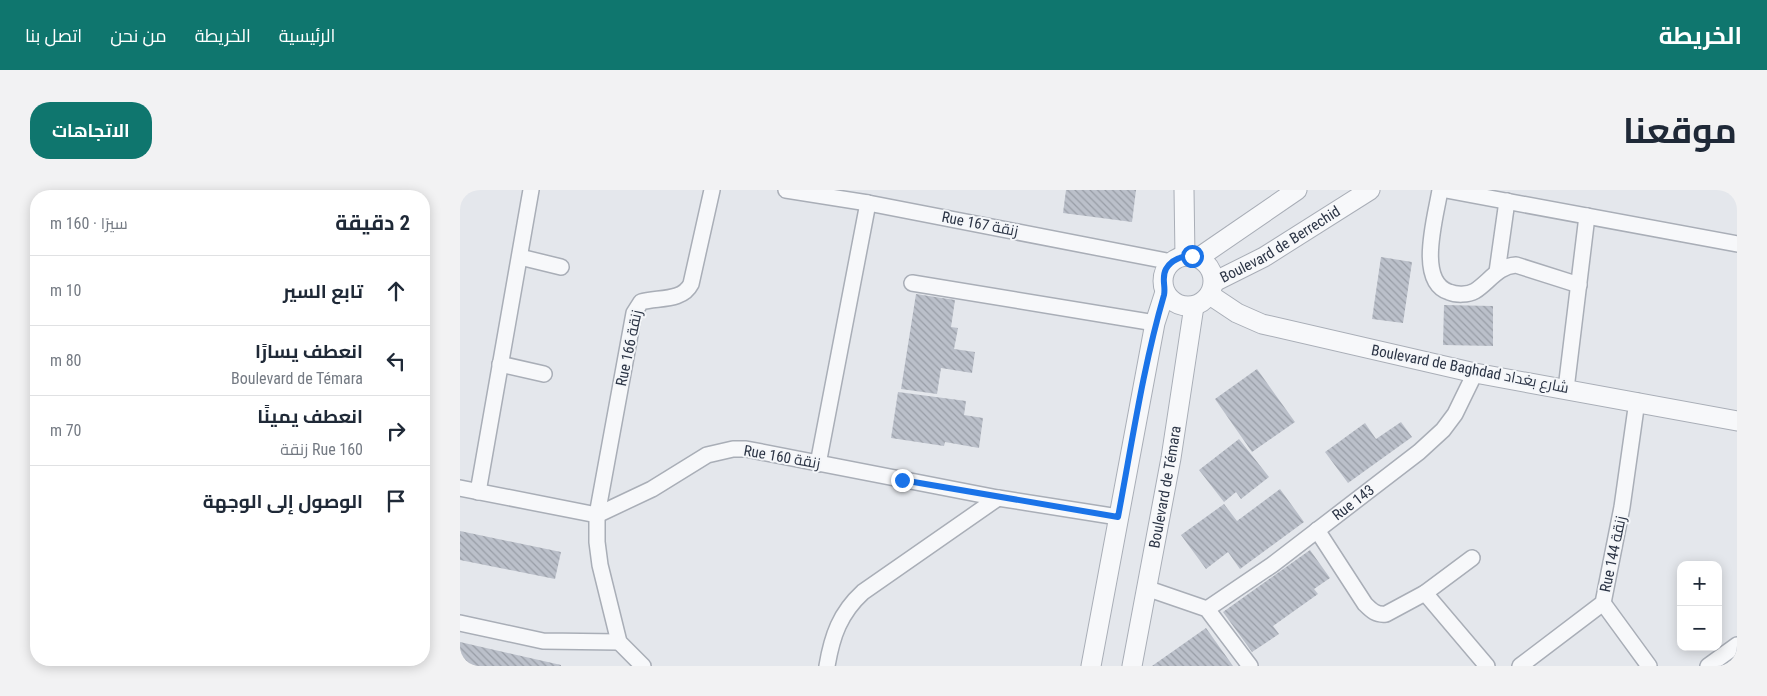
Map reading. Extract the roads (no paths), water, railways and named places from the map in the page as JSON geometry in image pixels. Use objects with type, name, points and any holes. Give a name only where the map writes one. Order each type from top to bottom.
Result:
[{"type":"street","points":[[478,492],[532,190]]},
{"type":"street","name":"Rue 166 زنقة","points":[[597,516],[634,313],[641,302],[676,296],[688,290],[712,190]]},
{"type":"street","name":"Rue 167 زنقة","points":[[786,190],[1185,258]]},
{"type":"street","points":[[1184,190],[1185,258]]},
{"type":"street","name":"Boulevard de Berrechid","points":[[1185,258],[1297,190]]},
{"type":"street","name":"Boulevard de Berrechid","points":[[1206,294],[1370,190]]},
{"type":"street","points":[[1440,190],[1430,252],[1434,283],[1450,293],[1473,292],[1497,272],[1509,265],[1516,265],[1579,285]]},
{"type":"street","points":[[1446,190],[1737,244]]},
{"type":"street","points":[[1497,272],[1507,201]]},
{"type":"street","points":[[818,464],[868,203]]},
{"type":"street","points":[[1566,389],[1587,216]]},
{"type":"street","points":[[520,257],[562,267]]},
{"type":"street","points":[[1091,666],[1156,323],[1165,292],[1164,274],[1185,258]]},
{"type":"street","points":[[1165,292],[1172,301],[1179,305],[1206,294],[1210,268],[1185,258]]},
{"type":"street","points":[[912,283],[1156,323]]},
{"type":"street","name":"Boulevard de Baghdad شارع بغداد","points":[[1206,294],[1242,316],[1262,324],[1475,373],[1637,401],[1737,421]]},
{"type":"street","name":"Boulevard de Témara","points":[[1132,666],[1190,344],[1206,294]]},
{"type":"street","points":[[500,364],[544,374]]},
{"type":"street","name":"Rue 143","points":[[1208,609],[1272,564],[1413,457],[1443,430],[1464,399],[1475,373]]},
{"type":"street","name":"Rue 144 زنقة","points":[[1520,666],[1603,603],[1622,507],[1637,401]]},
{"type":"street","name":"Rue 160 زنقة","points":[[597,516],[652,489],[687,465],[707,455],[721,451],[746,450],[998,498],[1118,517]]},
{"type":"street","points":[[460,488],[597,516],[596,542],[600,565],[619,642],[643,666]]},
{"type":"street","points":[[827,666],[833,636],[842,615],[852,602],[863,592],[998,498]]},
{"type":"street","points":[[1317,530],[1365,604],[1374,613],[1386,614],[1425,593],[1472,558]]},
{"type":"street","points":[[1146,588],[1208,609],[1250,666]]},
{"type":"street","points":[[1425,593],[1487,666]]},
{"type":"street","points":[[1603,603],[1649,666]]},
{"type":"street","points":[[460,623],[543,641],[619,642]]},
{"type":"street","points":[[1708,666],[1737,645]]}]
